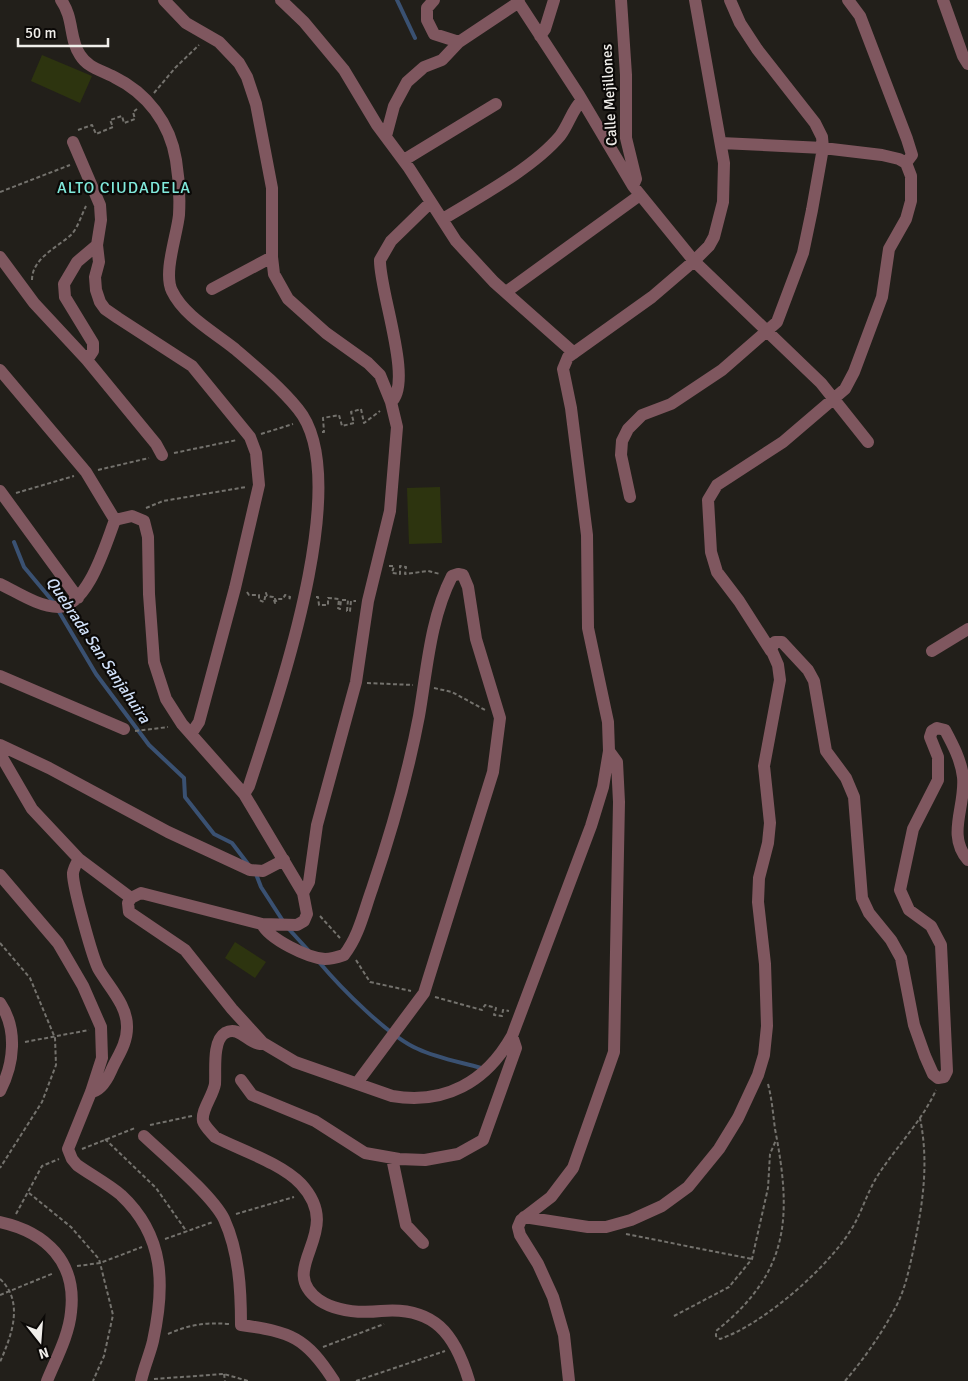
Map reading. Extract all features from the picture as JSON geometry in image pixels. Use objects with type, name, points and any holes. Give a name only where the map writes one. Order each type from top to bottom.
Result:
[{"type":"street","points":[[61,0],[66,7],[72,24],[75,43],[83,58],[95,69],[132,86],[148,101],[160,117],[170,136],[176,159],[179,215],[170,268],[171,289],[183,306],[236,350],[297,408],[312,432],[318,477],[314,545],[296,638],[249,786],[244,794]]},
{"type":"street","points":[[164,0],[186,23],[219,42],[239,63],[247,77],[256,104],[272,188],[272,257],[274,274],[288,299],[326,333],[368,363],[380,375],[392,402],[397,427],[390,511],[368,601],[356,682],[317,826],[309,882],[303,892]]},
{"type":"street","points":[[281,0],[304,22],[344,70],[386,136],[404,160],[430,203],[444,219],[456,241],[506,292],[574,353]]},
{"type":"street","points":[[434,0],[426,8],[427,20],[434,34],[459,42]]},
{"type":"street","points":[[540,36],[545,29],[554,0]]},
{"type":"street","name":"Calle Mejillones","points":[[621,0],[626,75],[626,138],[636,179],[636,191]]},
{"type":"street","points":[[116,520],[138,517],[144,521],[148,537],[149,594],[154,662],[166,699],[191,734],[244,794],[303,892],[307,907],[304,920],[297,926],[262,924],[141,893],[131,898],[128,908],[132,916],[184,950],[232,1009],[263,1043],[295,1062],[392,1096],[409,1098],[452,1091],[469,1084],[493,1065],[512,1036],[591,826],[603,787],[609,751],[608,722],[588,628],[587,535],[571,408],[563,369],[564,363],[574,353],[637,308],[694,261],[709,246],[719,222],[724,182],[721,143],[704,59],[695,0]]},
{"type":"street","points":[[630,498],[621,456],[625,435],[632,423],[642,415],[671,404],[700,386],[768,331],[777,322],[803,253],[824,148],[822,137],[815,123],[757,49],[740,23],[730,0]]},
{"type":"street","points":[[848,0],[860,16],[907,139],[912,155],[906,163]]},
{"type":"street","points":[[943,0],[963,56],[968,64]]},
{"type":"street","points":[[386,136],[394,106],[407,82],[424,67],[442,60],[459,42],[518,1],[582,100],[636,191],[694,261],[800,361],[868,442]]},
{"type":"street","points":[[444,219],[528,165],[549,147],[560,136],[572,112],[582,100]]},
{"type":"street","points":[[404,160],[496,104]]},
{"type":"street","points":[[73,142],[100,205],[101,220],[97,245],[99,252],[95,276],[96,290],[106,309],[192,366],[250,438],[256,453],[259,484],[235,588],[199,722],[191,734]]},
{"type":"street","points":[[524,1217],[588,1227],[606,1227],[647,1213],[676,1197],[688,1187],[719,1150],[738,1118],[761,1065],[766,1040],[767,1003],[758,890],[770,823],[764,766],[780,680],[778,665],[771,652],[739,601],[717,572],[711,552],[708,500],[717,486],[783,442],[845,388],[854,372],[882,298],[889,249],[906,219],[910,201],[911,176],[906,163],[899,159],[882,155],[824,148],[721,143]]},
{"type":"street","points":[[506,292],[636,191]]},
{"type":"street","points":[[392,402],[397,394],[400,370],[380,260],[391,241],[430,203]]},
{"type":"street","points":[[87,360],[93,351],[93,343],[66,297],[64,284],[77,262],[97,245]]},
{"type":"street","points":[[0,256],[34,303],[87,360],[156,444],[162,455]]},
{"type":"street","points":[[212,289],[272,257]]},
{"type":"street","points":[[0,370],[86,472],[116,520]]},
{"type":"street","points":[[2,494],[78,598]]},
{"type":"street","points":[[0,584],[36,601],[57,607],[78,598],[87,586],[116,520]]},
{"type":"street","points":[[262,924],[266,932],[275,939],[323,959],[344,955],[356,935],[393,818],[419,715],[427,660],[435,625],[451,579],[458,574],[466,580],[476,639],[500,718],[492,772],[424,993],[357,1083]]},
{"type":"street","points":[[932,651],[968,629]]},
{"type":"street","points":[[771,652],[773,643],[782,642],[804,665],[814,681],[826,751],[846,778],[857,808],[859,884],[862,898],[869,913],[891,940],[901,958],[914,1026],[934,1074],[941,1078],[947,1071],[947,1049],[942,999],[941,945],[930,926],[914,915],[905,904],[900,882],[913,829],[938,780],[938,757],[930,737],[932,731],[937,728],[945,730],[961,769],[963,797],[957,835],[960,849],[968,860]]},
{"type":"street","points":[[0,676],[130,730]]},
{"type":"street","points":[[0,745],[50,768],[168,832],[250,870],[264,871],[284,860]]},
{"type":"street","points":[[569,1381],[564,1335],[554,1297],[538,1264],[518,1231],[519,1223],[524,1217],[551,1197],[573,1168],[614,1052],[619,802],[617,762],[609,751]]},
{"type":"street","points":[[0,754],[32,809],[79,860],[131,898]]},
{"type":"street","points":[[79,860],[75,866],[73,878],[88,937],[98,968],[117,996],[127,1026],[121,1050],[108,1077],[99,1089],[91,1092]]},
{"type":"street","points":[[0,875],[58,943],[79,978],[101,1027],[102,1058],[91,1092],[69,1144],[69,1154],[77,1165],[119,1194],[128,1203],[140,1217],[154,1242],[160,1268],[153,1340],[141,1380]]},
{"type":"street","points":[[0,1003],[5,1011],[13,1044],[11,1061],[0,1091]]},
{"type":"street","points":[[263,1043],[257,1045],[238,1032],[223,1034],[218,1044],[215,1086],[203,1121],[215,1137],[285,1172],[308,1192],[315,1206],[317,1232],[302,1271],[306,1287],[320,1300],[331,1306],[369,1313],[408,1311],[434,1321],[451,1337],[469,1381]]},
{"type":"street","points":[[241,1080],[252,1095],[315,1121],[365,1153],[392,1158],[434,1159],[458,1154],[483,1140],[516,1048],[512,1036]]},
{"type":"street","points":[[142,1130],[201,1191],[224,1218],[241,1282],[241,1325],[278,1330],[297,1339],[312,1351],[334,1381]]},
{"type":"street","points":[[392,1158],[406,1225],[423,1243]]},
{"type":"street","points":[[5,1223],[37,1235],[55,1250],[65,1268],[72,1298],[71,1313],[47,1381]]},
{"type":"path","points":[[73,142],[76,139],[74,131],[92,126],[96,134],[113,128],[110,120],[122,116],[124,123],[135,120],[133,112],[148,101],[175,68],[208,36]]},
{"type":"path","points":[[0,192],[82,160]]},
{"type":"path","points":[[32,281],[32,272],[51,248],[73,233],[94,190]]},
{"type":"path","points":[[312,432],[324,432],[323,418],[339,415],[342,426],[354,423],[351,412],[360,409],[364,423],[392,402]]},
{"type":"path","points":[[2,494],[86,472],[250,438],[306,420]]},
{"type":"path","points":[[138,517],[148,506],[163,501],[259,484]]},
{"type":"path","points":[[376,571],[388,573],[387,566],[394,566],[392,573],[400,574],[400,566],[406,567],[405,574],[428,571],[437,572],[451,579]]},
{"type":"path","points":[[130,730],[158,728]]},
{"type":"path","points":[[307,907],[318,914],[348,949],[370,982],[424,993],[482,1010],[484,1005],[496,1008],[494,1015],[502,1016],[503,1010],[521,1012]]},
{"type":"path","points":[[0,943],[30,978],[55,1038],[56,1065],[42,1102],[0,1168]]},
{"type":"path","points":[[13,1044],[55,1038],[101,1027]]},
{"type":"path","points":[[761,1065],[771,1095],[785,1198],[784,1223],[778,1249],[767,1275],[760,1287],[742,1308],[716,1332],[716,1336],[720,1340],[754,1324],[769,1313],[831,1254],[855,1224],[877,1177],[920,1118],[941,1078]]},
{"type":"path","points":[[5,1223],[29,1193],[42,1166],[105,1139],[204,1114]]},
{"type":"path","points":[[844,1381],[857,1366],[894,1312],[907,1282],[924,1198],[925,1142],[920,1118]]},
{"type":"path","points":[[674,1316],[729,1287],[752,1259],[768,1188],[770,1154],[777,1138]]},
{"type":"path","points":[[105,1139],[156,1188],[187,1232]]},
{"type":"path","points":[[29,1193],[71,1227],[100,1259],[113,1315],[104,1356],[93,1381]]},
{"type":"path","points":[[617,1232],[752,1259]]},
{"type":"path","points":[[0,1279],[14,1308],[13,1329],[0,1362]]},
{"type":"path","points":[[312,1351],[391,1321],[393,1318],[390,1315],[381,1311]]},
{"type":"path","points":[[153,1340],[186,1326],[213,1322],[241,1325]]},
{"type":"path","points":[[356,1381],[456,1347]]},
{"type":"path","points":[[224,1374],[225,1381]]},
{"type":"path","points":[[141,1380],[224,1374],[248,1381]]},
{"type":"green space","points":[[42,55],[92,76],[80,103],[31,81]]},
{"type":"green space","points":[[440,487],[442,543],[409,544],[407,488]]},
{"type":"green space","points":[[235,942],[266,962],[255,978],[225,958]]},
{"type":"waterway","points":[[397,0],[415,38]]},
{"type":"waterway","name":"Quebrada San Sanjahuira","points":[[14,542],[24,567],[55,604]]},
{"type":"waterway","name":"Quebrada San Sanjahuira","points":[[58,610],[96,674],[149,745],[184,778],[185,797],[214,834],[232,843],[248,864]]},
{"type":"waterway","name":"Quebrada San Sanjahuira","points":[[256,874],[261,887],[283,921]]},
{"type":"waterway","name":"Quebrada San Sanjahuira","points":[[287,927],[308,950]]},
{"type":"waterway","name":"Quebrada San Sanjahuira","points":[[319,962],[379,1023],[406,1043],[433,1055],[481,1068]]},
{"type":"district","name":"ALTO CIUDADELA","points":[[124,188]]}]
